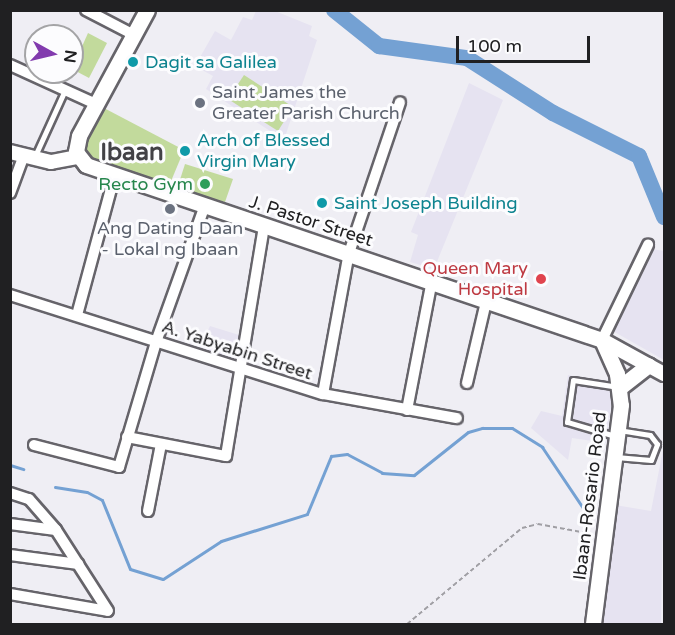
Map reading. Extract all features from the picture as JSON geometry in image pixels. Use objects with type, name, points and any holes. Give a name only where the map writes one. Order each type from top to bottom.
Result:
[{"type":"main road","points":[[23,155],[51,162],[77,157],[79,136],[147,10]]},
{"type":"main road","name":"J. Pastor Street","points":[[77,157],[114,178],[487,298],[602,340]]},
{"type":"main road","points":[[602,340],[664,374]]},
{"type":"main road","name":"Ibaan-Rosario Road","points":[[594,624],[619,433],[620,388],[602,340]]},
{"type":"main road","points":[[620,388],[648,365]]},
{"type":"street","points":[[86,10],[134,35]]},
{"type":"street","points":[[10,65],[96,104]]},
{"type":"street","points":[[323,394],[349,253],[400,102]]},
{"type":"street","points":[[10,193],[23,155]]},
{"type":"street","points":[[77,315],[114,178]]},
{"type":"street","points":[[34,444],[119,467],[156,342],[204,208]]},
{"type":"street","points":[[127,437],[226,456],[238,369],[264,226]]},
{"type":"street","points":[[602,340],[648,245]]},
{"type":"street","points":[[407,410],[432,280]]},
{"type":"street","name":"A. Yabyabin Street","points":[[10,295],[323,394],[457,418]]},
{"type":"street","points":[[467,383],[487,298]]},
{"type":"street","points":[[148,511],[161,444]]},
{"type":"street","points":[[10,493],[29,500],[56,530],[108,611],[10,594]]},
{"type":"street","points":[[10,524],[56,530]]},
{"type":"street","points":[[10,555],[78,564]]},
{"type":"lane","points":[[23,155],[65,88]]},
{"type":"lane","points":[[616,457],[651,460],[657,444],[650,435],[619,433],[567,422],[573,380],[620,388]]},
{"type":"path","points":[[407,624],[522,528],[538,524],[604,537]]},
{"type":"shaded area","points":[[256,11],[275,11],[312,26],[309,36],[317,40],[284,140],[206,89],[213,76],[195,66],[215,31],[231,40],[243,17],[252,20]]},
{"type":"shaded area","points":[[469,83],[503,100],[434,269],[410,262],[418,235],[411,232]]},
{"type":"shaded area","points":[[652,249],[664,251],[664,360],[611,330]]},
{"type":"shaded area","points":[[210,326],[239,335],[234,363],[198,351]]},
{"type":"shaded area","points":[[568,375],[612,383],[612,399],[606,443],[572,438],[568,460],[531,428],[541,411],[562,416]]},
{"type":"shaded area","points":[[664,445],[661,624],[599,624],[615,505],[651,511]]},
{"type":"green space","points":[[88,33],[107,43],[89,78],[84,75],[84,42]]},
{"type":"green space","points":[[244,75],[293,107],[278,131],[228,99]]},
{"type":"green space","points":[[102,107],[184,150],[169,186],[97,162],[86,153],[88,133]]},
{"type":"green space","name":"Recto Gym","points":[[185,164],[233,179],[225,202],[177,189]]},
{"type":"waterway","points":[[334,10],[379,46],[467,58],[553,113],[639,156],[664,217]]},
{"type":"waterway","points":[[55,487],[87,492],[102,500],[130,569],[163,579],[221,541],[307,514],[331,456],[347,454],[382,473],[414,475],[468,432],[482,428],[512,428],[542,447],[589,517]]},
{"type":"waterway","points":[[10,465],[23,469]]},
{"type":"place","name":"Dagit sa Galilea","points":[[133,62]]},
{"type":"place","name":"Saint James the Greater Parish Church","points":[[200,103]]},
{"type":"place","name":"Arch of Blessed Virgin Mary","points":[[185,151]]},
{"type":"place","name":"Recto Gym","points":[[205,184]]},
{"type":"place","name":"Saint Joseph Building","points":[[322,203]]},
{"type":"place","name":"Ang Dating Daan - Lokal ng Ibaan","points":[[170,209]]},
{"type":"place","name":"Queen Mary Hospital","points":[[541,279]]},
{"type":"district","name":"Ibaan","points":[[132,153]]}]
